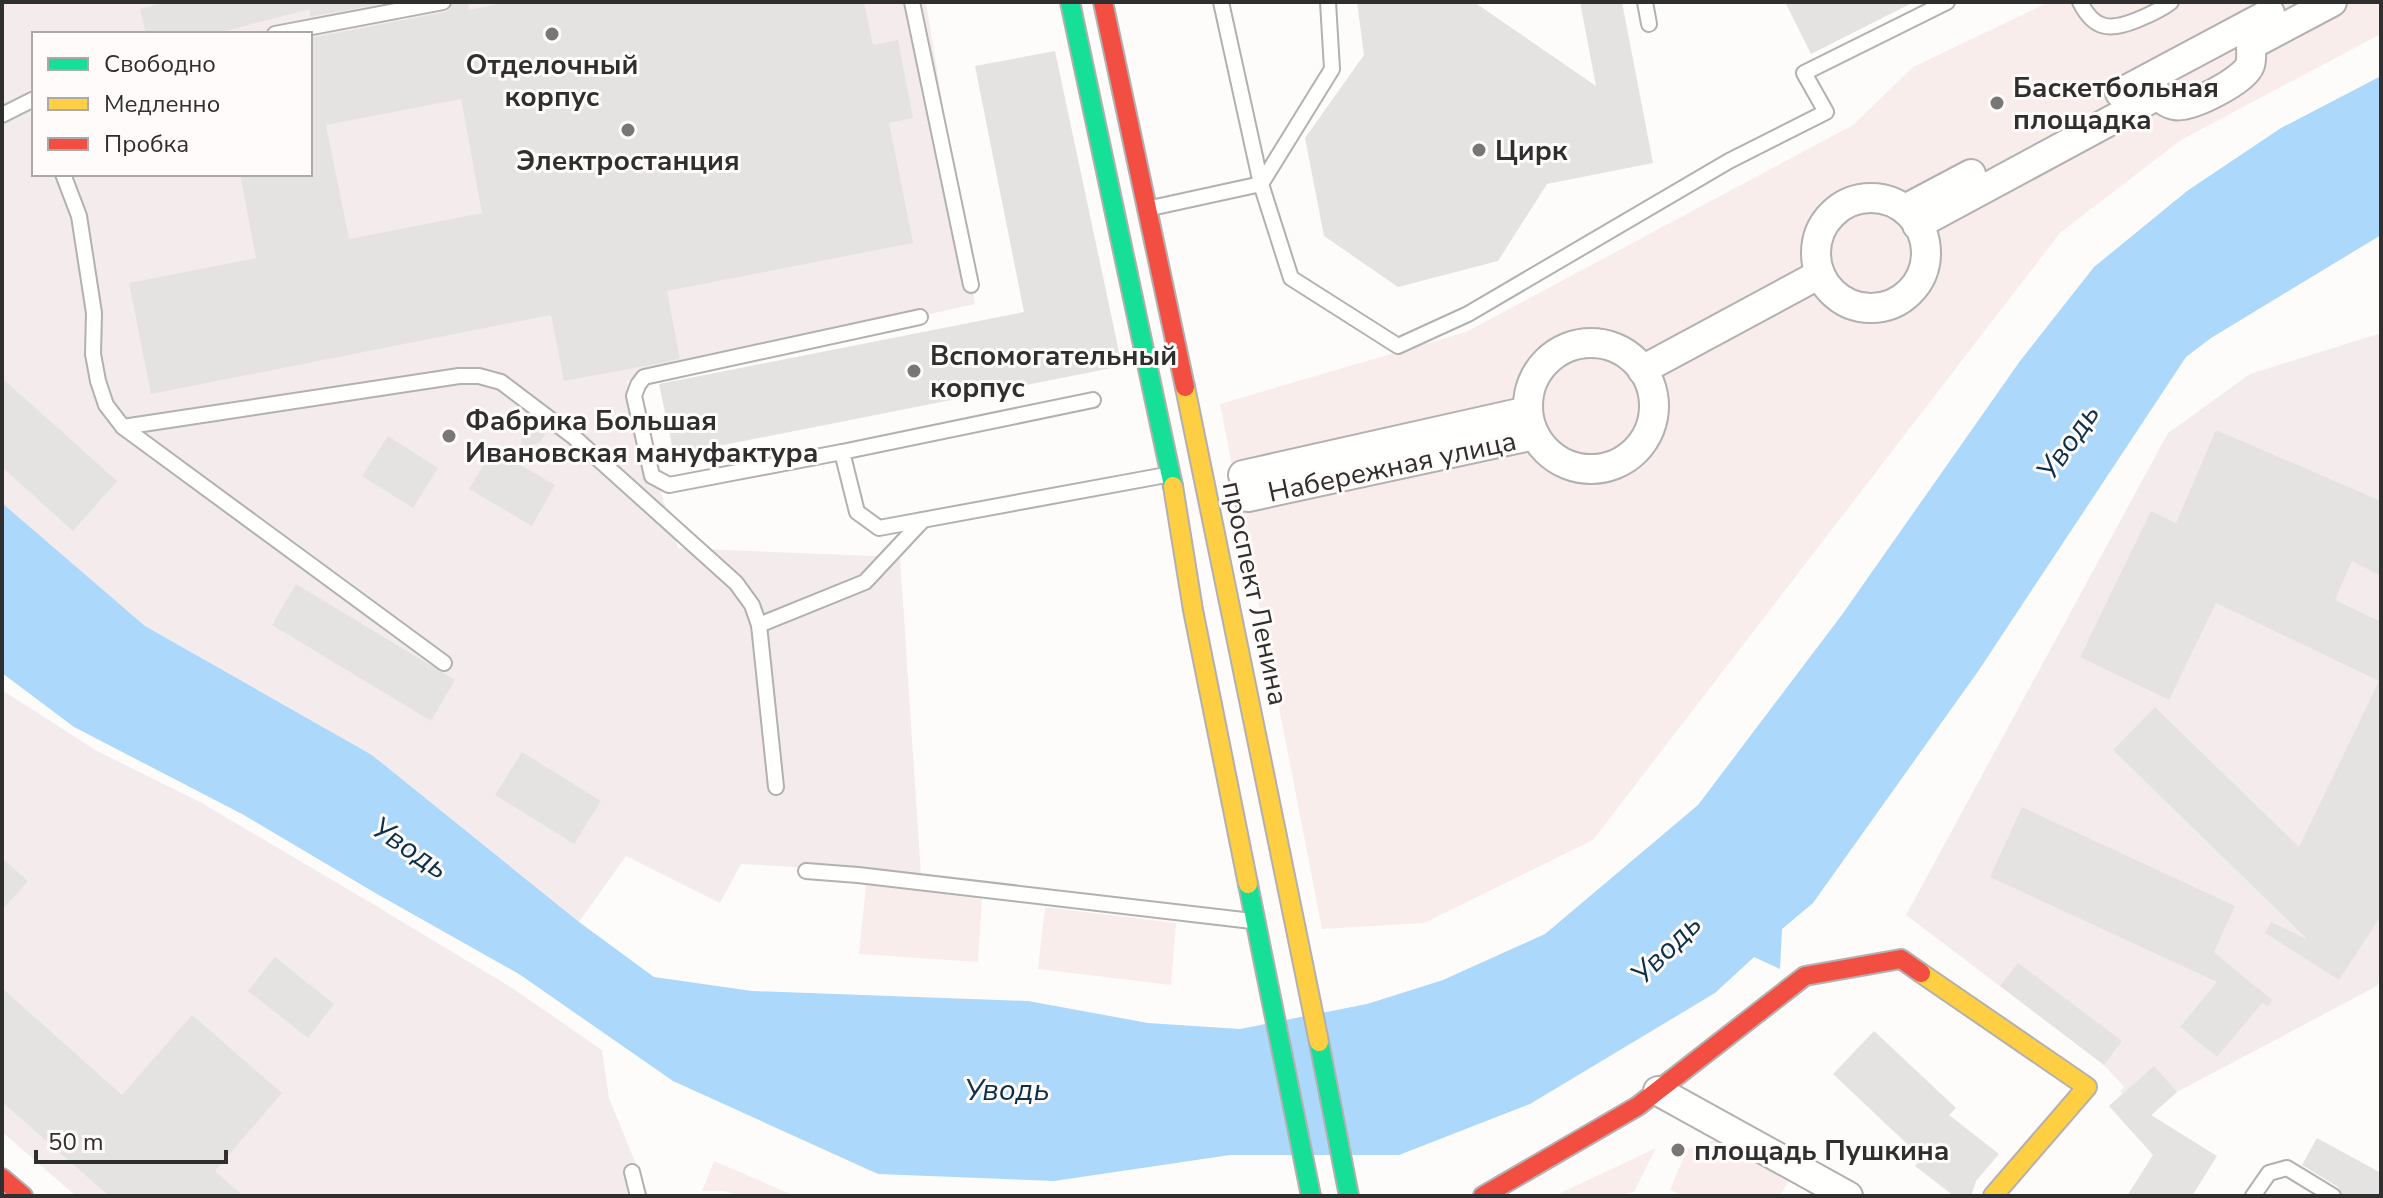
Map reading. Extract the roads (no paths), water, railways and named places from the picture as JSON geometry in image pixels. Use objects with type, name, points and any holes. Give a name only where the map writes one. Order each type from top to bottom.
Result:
[{"type":"main road","points":[[1070,2],[1171,474],[1193,610],[1311,1196]]},
{"type":"main road","name":"проспект Ленина","points":[[1103,2],[1299,940],[1349,1196]]},
{"type":"main road","points":[[1483,1196],[1638,1106],[1805,976],[1901,959],[2087,1087],[1993,1196]]},
{"type":"street","points":[[2246,37],[2291,2]]},
{"type":"street","points":[[1911,217],[2246,37],[2332,2]]},
{"type":"street","points":[[2153,87],[2175,106],[2189,105],[2241,77],[2250,66],[2246,37]]},
{"type":"street","points":[[1884,200],[1911,217],[1925,245],[1924,266],[1915,286],[1888,305],[1872,308],[1848,303],[1828,288],[1820,274],[1816,262],[1822,227],[1838,209],[1849,203],[1884,200]]},
{"type":"street","points":[[1642,370],[1820,274]]},
{"type":"street","points":[[1590,343],[1620,350],[1642,370],[1649,382],[1654,410],[1645,437],[1626,457],[1600,468],[1585,468],[1559,460],[1545,449],[1532,423],[1530,390],[1539,370],[1549,359],[1561,350],[1590,343]]},
{"type":"street","name":"Набережная улица","points":[[1246,486],[1532,423]]},
{"type":"street","points":[[1658,1091],[1848,1196]]},
{"type":"lane","points":[[286,32],[443,2]]},
{"type":"lane","points":[[912,2],[971,285]]},
{"type":"lane","points":[[1221,2],[1261,184],[1291,278],[1398,346],[1468,314],[1729,161],[1826,112],[1804,73],[1947,2]]},
{"type":"lane","points":[[1147,209],[1261,184],[1332,69],[1328,2]]},
{"type":"lane","points":[[1645,2],[1649,24]]},
{"type":"lane","points":[[2080,2],[2092,21],[2118,27],[2145,17],[2171,2]]},
{"type":"lane","points":[[2,115],[32,100]]},
{"type":"lane","points":[[64,176],[79,216],[94,313],[93,354],[98,381],[106,405],[123,427],[444,663]]},
{"type":"lane","points":[[920,317],[644,377],[634,396],[652,476],[669,485],[1093,400]]},
{"type":"lane","points":[[123,427],[459,376],[479,376],[501,382],[575,438],[736,583],[752,605],[759,625],[776,787]]},
{"type":"lane","points":[[842,452],[857,512],[879,528],[1171,474]]},
{"type":"lane","points":[[759,625],[865,582],[924,520]]},
{"type":"lane","points":[[806,871],[1256,921]]},
{"type":"lane","points":[[2253,1196],[2269,1173],[2287,1168],[2333,1196]]},
{"type":"lane","points":[[632,1172],[638,1196]]},
{"type":"water","name":"Уводь","points":[[2381,76],[2381,235],[2211,338],[2186,357],[1979,670],[1813,903],[1782,929],[1780,969],[1754,957],[1715,993],[1530,1104],[1399,1155],[1230,1155],[1054,1181],[878,1174],[673,1081],[519,974],[242,814],[74,727],[2,673],[2,503],[145,626],[372,755],[579,922],[654,977],[752,991],[1028,1001],[1148,1023],[1240,1029],[1367,1004],[1443,980],[1545,934],[1698,805],[1841,616],[2020,361],[2094,267],[2187,191],[2281,128]]},
{"type":"place","name":"Отделочный корпус","points":[[552,34]]},
{"type":"place","name":"Баскетбольная площадка","points":[[1997,103]]},
{"type":"place","name":"Электростанция","points":[[628,130]]},
{"type":"place","name":"Цирк","points":[[1479,150]]},
{"type":"place","name":"Вспомогательный корпус","points":[[914,371]]},
{"type":"place","name":"Фабрика Большая Ивановская мануфактура","points":[[449,436]]},
{"type":"place","name":"площадь Пушкина","points":[[1678,1150]]}]
